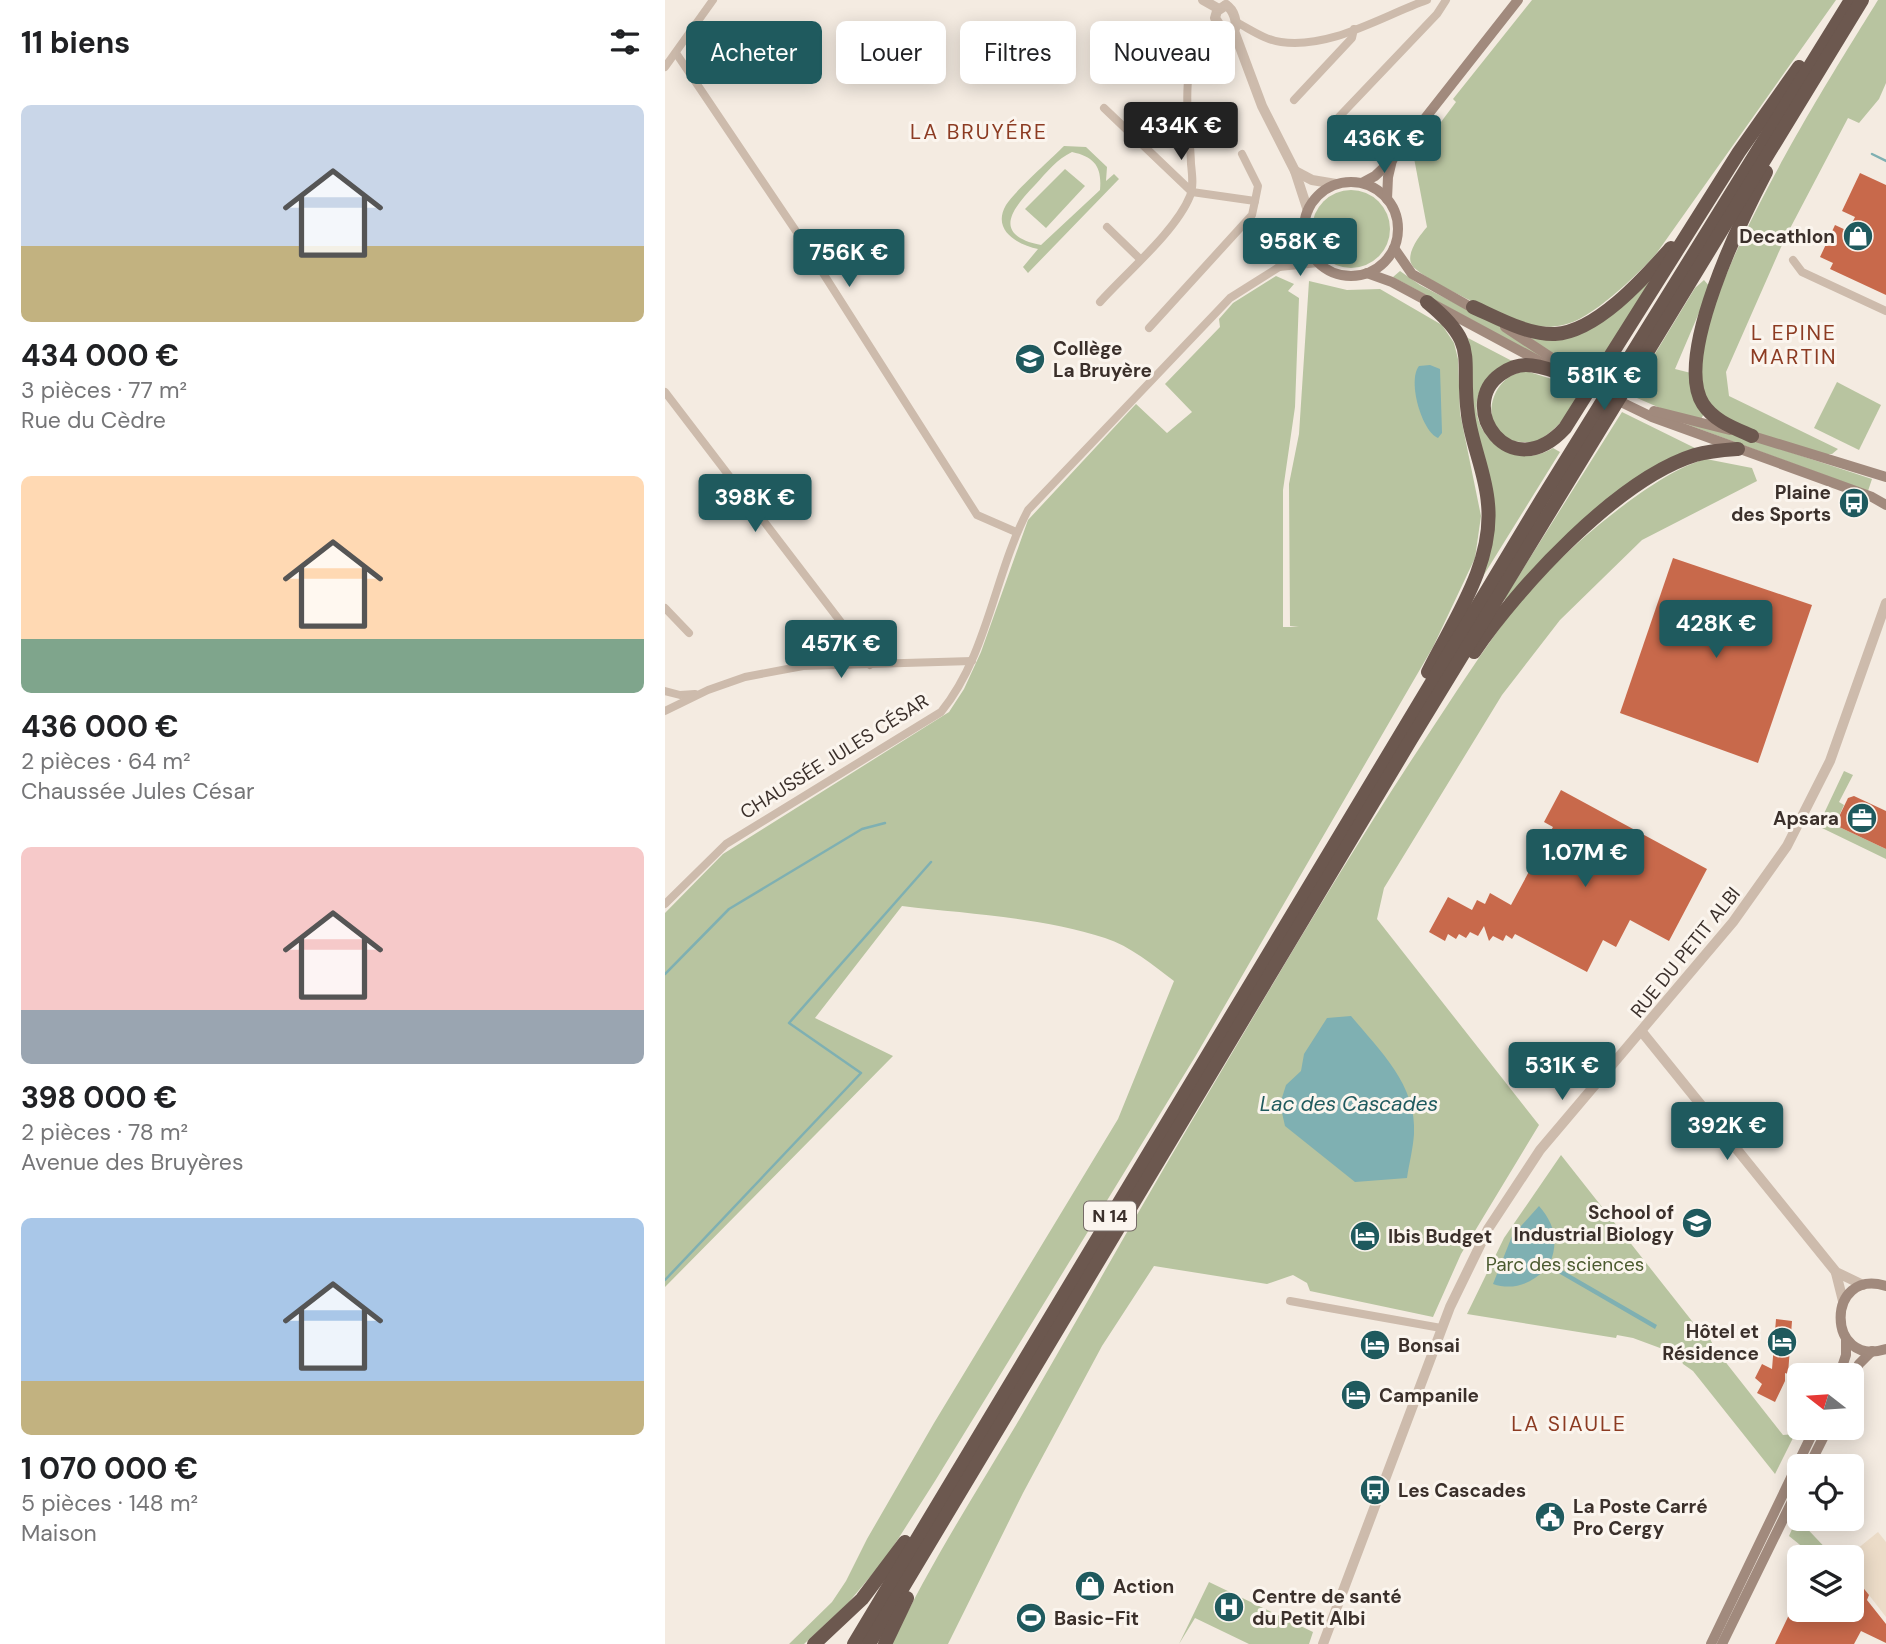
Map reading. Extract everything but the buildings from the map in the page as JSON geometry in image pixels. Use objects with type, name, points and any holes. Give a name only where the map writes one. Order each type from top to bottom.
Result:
[{"type":"highway","points":[[1563,374],[1528,365],[1511,368],[1499,376],[1487,392],[1484,409],[1487,424],[1495,437],[1510,447],[1534,449],[1551,442],[1565,428],[1739,152],[1849,0]]},
{"type":"highway","name":"N 14","points":[[869,1644],[1407,735],[1542,499],[1849,0]]},
{"type":"highway","points":[[1752,436],[1722,422],[1704,405],[1695,376],[1697,346],[1725,262],[1756,191],[1862,0]]},
{"type":"highway","name":"N 14","points":[[854,1644],[946,1488],[1407,735],[1862,0]]},
{"type":"highway","points":[[1473,307],[1542,332],[1557,334],[1581,326],[1607,310],[1644,278],[1710,197]]},
{"type":"highway","points":[[1407,735],[1418,693],[1475,577],[1484,550],[1489,516],[1487,492],[1468,416],[1467,367],[1463,342],[1455,328],[1427,302]]},
{"type":"highway","points":[[1407,735],[1438,706],[1504,610],[1570,540],[1618,500],[1655,474],[1694,456],[1738,449]]},
{"type":"highway","points":[[814,1644],[862,1599],[946,1488]]},
{"type":"highway","points":[[885,1644],[932,1554],[935,1535]]},
{"type":"main road","points":[[1362,183],[1393,159],[1512,2]]},
{"type":"main road","points":[[1387,199],[1388,177],[1393,159]]},
{"type":"main road","points":[[1362,183],[1376,189],[1387,199],[1398,223],[1394,248],[1383,264],[1367,273],[1344,275],[1318,263],[1308,248],[1304,230],[1308,211],[1319,195],[1336,184],[1362,183]]},
{"type":"main road","points":[[1394,248],[1412,274],[1473,307],[1584,381]]},
{"type":"main road","points":[[1367,273],[1392,282],[1563,374],[1738,449],[1872,497],[1886,505]]},
{"type":"main road","points":[[1640,408],[1752,436],[1886,477]]},
{"type":"main road","points":[[1844,1363],[1846,1339],[1839,1320],[1843,1301],[1849,1293],[1886,1273]]},
{"type":"main road","points":[[1868,1284],[1886,1286]]},
{"type":"main road","points":[[1846,1339],[1856,1347],[1872,1352],[1886,1349]]},
{"type":"main road","points":[[1860,1363],[1872,1352]]},
{"type":"main road","points":[[1711,1644],[1809,1440]]},
{"type":"main road","points":[[1722,1644],[1787,1511]]},
{"type":"street","points":[[665,67],[713,0]]},
{"type":"street","points":[[1203,0],[1231,8],[1234,21]]},
{"type":"street","points":[[1235,27],[1279,42],[1327,38],[1427,0]]},
{"type":"street","points":[[1336,120],[1437,14],[1446,0]]},
{"type":"street","points":[[1216,21],[1215,18],[1224,5]]},
{"type":"street","points":[[1235,27],[1262,106],[1295,171],[1308,211]]},
{"type":"street","points":[[1294,100],[1352,38],[1354,29]]},
{"type":"street","points":[[676,53],[800,237],[977,515],[1016,532]]},
{"type":"street","points":[[1100,302],[1181,216],[1192,192],[1188,84]]},
{"type":"street","points":[[1104,108],[1192,192],[1255,201]]},
{"type":"street","points":[[1149,328],[1252,215],[1258,187],[1242,154]]},
{"type":"street","points":[[1295,171],[1312,180],[1336,184]]},
{"type":"street","points":[[1107,227],[1140,259]]},
{"type":"street","name":"CHAUSSÉE JULES CÉSAR","points":[[665,904],[726,844],[941,712],[958,692],[972,662],[1016,532],[1028,510],[1230,298],[1279,267],[1293,251],[1304,230]]},
{"type":"street","points":[[1793,260],[1801,272],[1886,311]]},
{"type":"street","name":"CHAUSSÉE JULES CÉSAR","points":[[1279,267],[1318,263]]},
{"type":"street","points":[[665,392],[863,652],[870,665]]},
{"type":"street","name":"RUE DU PETIT ALBI","points":[[1323,1644],[1441,1328],[1470,1263],[1540,1150],[1739,916],[1787,846],[1830,761],[1886,603]]},
{"type":"street","points":[[665,608],[689,633]]},
{"type":"street","points":[[665,711],[708,690],[745,677],[803,666],[972,662]]},
{"type":"street","points":[[665,691],[680,695],[708,690]]},
{"type":"street","points":[[1642,1032],[1836,1272],[1843,1301]]},
{"type":"street","points":[[1836,1272],[1868,1284]]},
{"type":"street","points":[[1290,1301],[1441,1328]]},
{"type":"green space","points":[[1532,0],[1836,0],[1656,254],[1600,306],[1574,321],[1554,327],[1526,324],[1484,307],[1418,271],[1410,261],[1414,245],[1427,227],[1414,158],[1456,102],[1453,99]]},
{"type":"green space","points":[[1878,0],[1886,0],[1886,83],[1879,99],[1859,123],[1848,118],[1785,238],[1726,372],[1729,396],[1838,449],[1832,454],[1821,454],[1762,435],[1720,415],[1710,406],[1700,374],[1708,325],[1730,267],[1760,203],[1794,139]]},
{"type":"green space","points":[[1064,146],[1086,147],[1107,167],[1106,181],[1114,174],[1119,179],[1028,273],[1023,267],[1038,249],[1009,235],[1002,222],[1002,214],[1017,192]],"holes":[[[1072,152],[1095,164],[1100,175],[1100,190],[1041,245],[1026,241],[1011,228],[1013,212],[1044,175]]]},
{"type":"green space","points":[[1065,169],[1085,186],[1046,228],[1025,209]]},
{"type":"green space","points":[[1351,190],[1366,193],[1379,201],[1387,214],[1390,229],[1387,244],[1379,257],[1366,265],[1351,268],[1336,265],[1323,257],[1315,244],[1312,229],[1315,214],[1323,201],[1336,193]]},
{"type":"green space","points":[[1400,271],[1420,285],[1499,326],[1549,362],[1393,277]]},
{"type":"green space","points":[[1655,272],[1593,377],[1559,360],[1528,336],[1561,338]]},
{"type":"green space","points":[[1276,276],[1294,284],[1288,291],[1299,298],[1295,407],[1283,490],[1283,627],[1299,627],[1290,626],[1289,484],[1299,434],[1309,281],[1347,290],[1380,289],[1442,325],[1454,343],[1458,359],[1460,413],[1481,516],[1475,558],[1433,647],[1195,1057],[935,1481],[886,1558],[848,1603],[804,1644],[789,1644],[832,1602],[846,1581],[934,1423],[1118,1119],[1174,981],[1123,946],[1081,931],[1004,917],[902,906],[815,1018],[893,1056],[665,1287],[665,913],[723,854],[949,712],[964,689],[981,652],[1028,520],[1136,404],[1167,433],[1192,412],[1165,384],[1220,327],[1219,319],[1233,303]]},
{"type":"green space","points":[[1704,280],[1710,287],[1675,369],[1691,373],[1704,414],[1701,419],[1674,414],[1630,395],[1695,288]]},
{"type":"green space","points":[[1468,338],[1514,362],[1493,373],[1480,391],[1477,407],[1480,424],[1488,438],[1501,449],[1517,455],[1535,455],[1553,448],[1560,452],[1482,578],[1485,521],[1472,413]]},
{"type":"green space","points":[[1526,371],[1555,380],[1584,394],[1558,425],[1546,436],[1533,442],[1509,439],[1499,432],[1493,422],[1491,409],[1494,396],[1501,385],[1511,376]]},
{"type":"green space","points":[[1837,382],[1881,405],[1859,450],[1814,428]]},
{"type":"green space","points":[[1622,412],[1697,449],[1678,456],[1506,601],[1504,599]]},
{"type":"green space","points":[[1683,423],[1734,434],[1872,479],[1868,491]]},
{"type":"green space","points":[[1706,459],[1752,468],[1757,481],[1642,540],[1560,620],[1502,695],[1384,888],[1377,919],[1539,1125],[1461,1254],[1433,1317],[1310,1291],[1307,1283],[1293,1275],[1267,1284],[1154,1266],[1102,1346],[1023,1493],[948,1644],[892,1644],[938,1557],[1275,980],[1362,838],[1480,656],[1533,586],[1604,520],[1658,481]]},
{"type":"green space","points":[[1844,771],[1853,775],[1839,802],[1844,805],[1835,825],[1886,849],[1886,859],[1822,828],[1823,824],[1820,822]]},
{"type":"green space","name":"Parc des sciences","points":[[1561,1155],[1703,1335],[1710,1339],[1783,1435],[1787,1435],[1787,1440],[1792,1440],[1775,1474],[1693,1371],[1683,1364],[1679,1355],[1633,1338],[1617,1335],[1616,1338],[1467,1314],[1504,1238]]},
{"type":"green space","points":[[1791,1531],[1809,1531],[1823,1545],[1800,1545],[1789,1536]]},
{"type":"green space","name":"Centre de santé du Petit Albi","points":[[1209,1582],[1313,1632],[1309,1644],[1249,1644],[1195,1618],[1179,1644]]},
{"type":"shaded area","points":[[1878,1532],[1886,1542],[1886,1617],[1864,1589],[1862,1545]]},
{"type":"water","points":[[1430,365],[1440,369],[1442,433],[1438,438],[1432,434],[1422,417],[1416,394],[1416,373],[1419,366]]},
{"type":"water","name":"Lac des Cascades","points":[[1351,1016],[1395,1070],[1409,1100],[1414,1134],[1407,1178],[1355,1182],[1285,1126],[1280,1104],[1286,1085],[1301,1071],[1304,1054],[1327,1018]]},
{"type":"water","points":[[1539,1206],[1553,1233],[1554,1247],[1550,1263],[1657,1325],[1655,1329],[1548,1267],[1523,1284],[1508,1287],[1493,1284],[1512,1236]]},
{"type":"waterway","points":[[1872,154],[1886,161]]},
{"type":"waterway","points":[[665,974],[729,909],[862,829],[885,823]]},
{"type":"waterway","points":[[665,1280],[861,1073],[789,1023],[931,862]]},
{"type":"place","name":"Decathlon","points":[[1858,236]]},
{"type":"place","name":"Collège La Bruyère","points":[[1030,359]]},
{"type":"place","name":"Plaine des Sports","points":[[1854,503]]},
{"type":"place","name":"Apsara","points":[[1862,818]]},
{"type":"place","name":"School of Industrial Biology","points":[[1697,1223]]},
{"type":"place","name":"Ibis Budget","points":[[1365,1236]]},
{"type":"place","name":"Hôtel et Résidence","points":[[1782,1342]]},
{"type":"place","name":"Bonsai","points":[[1375,1345]]},
{"type":"place","name":"Campanile","points":[[1356,1395]]},
{"type":"place","name":"Les Cascades","points":[[1375,1490]]},
{"type":"place","name":"La Poste Carré Pro Cergy","points":[[1550,1517]]},
{"type":"place","name":"Action","points":[[1090,1586]]},
{"type":"place","name":"Centre de santé du Petit Albi","points":[[1229,1607]]},
{"type":"place","name":"Basic-Fit","points":[[1031,1618]]},
{"type":"district","name":"LA BRUYÉRE","points":[[979,132]]},
{"type":"district","name":"L EPINE MARTIN","points":[[1794,345]]},
{"type":"district","name":"LA SIAULE","points":[[1569,1424]]}]
